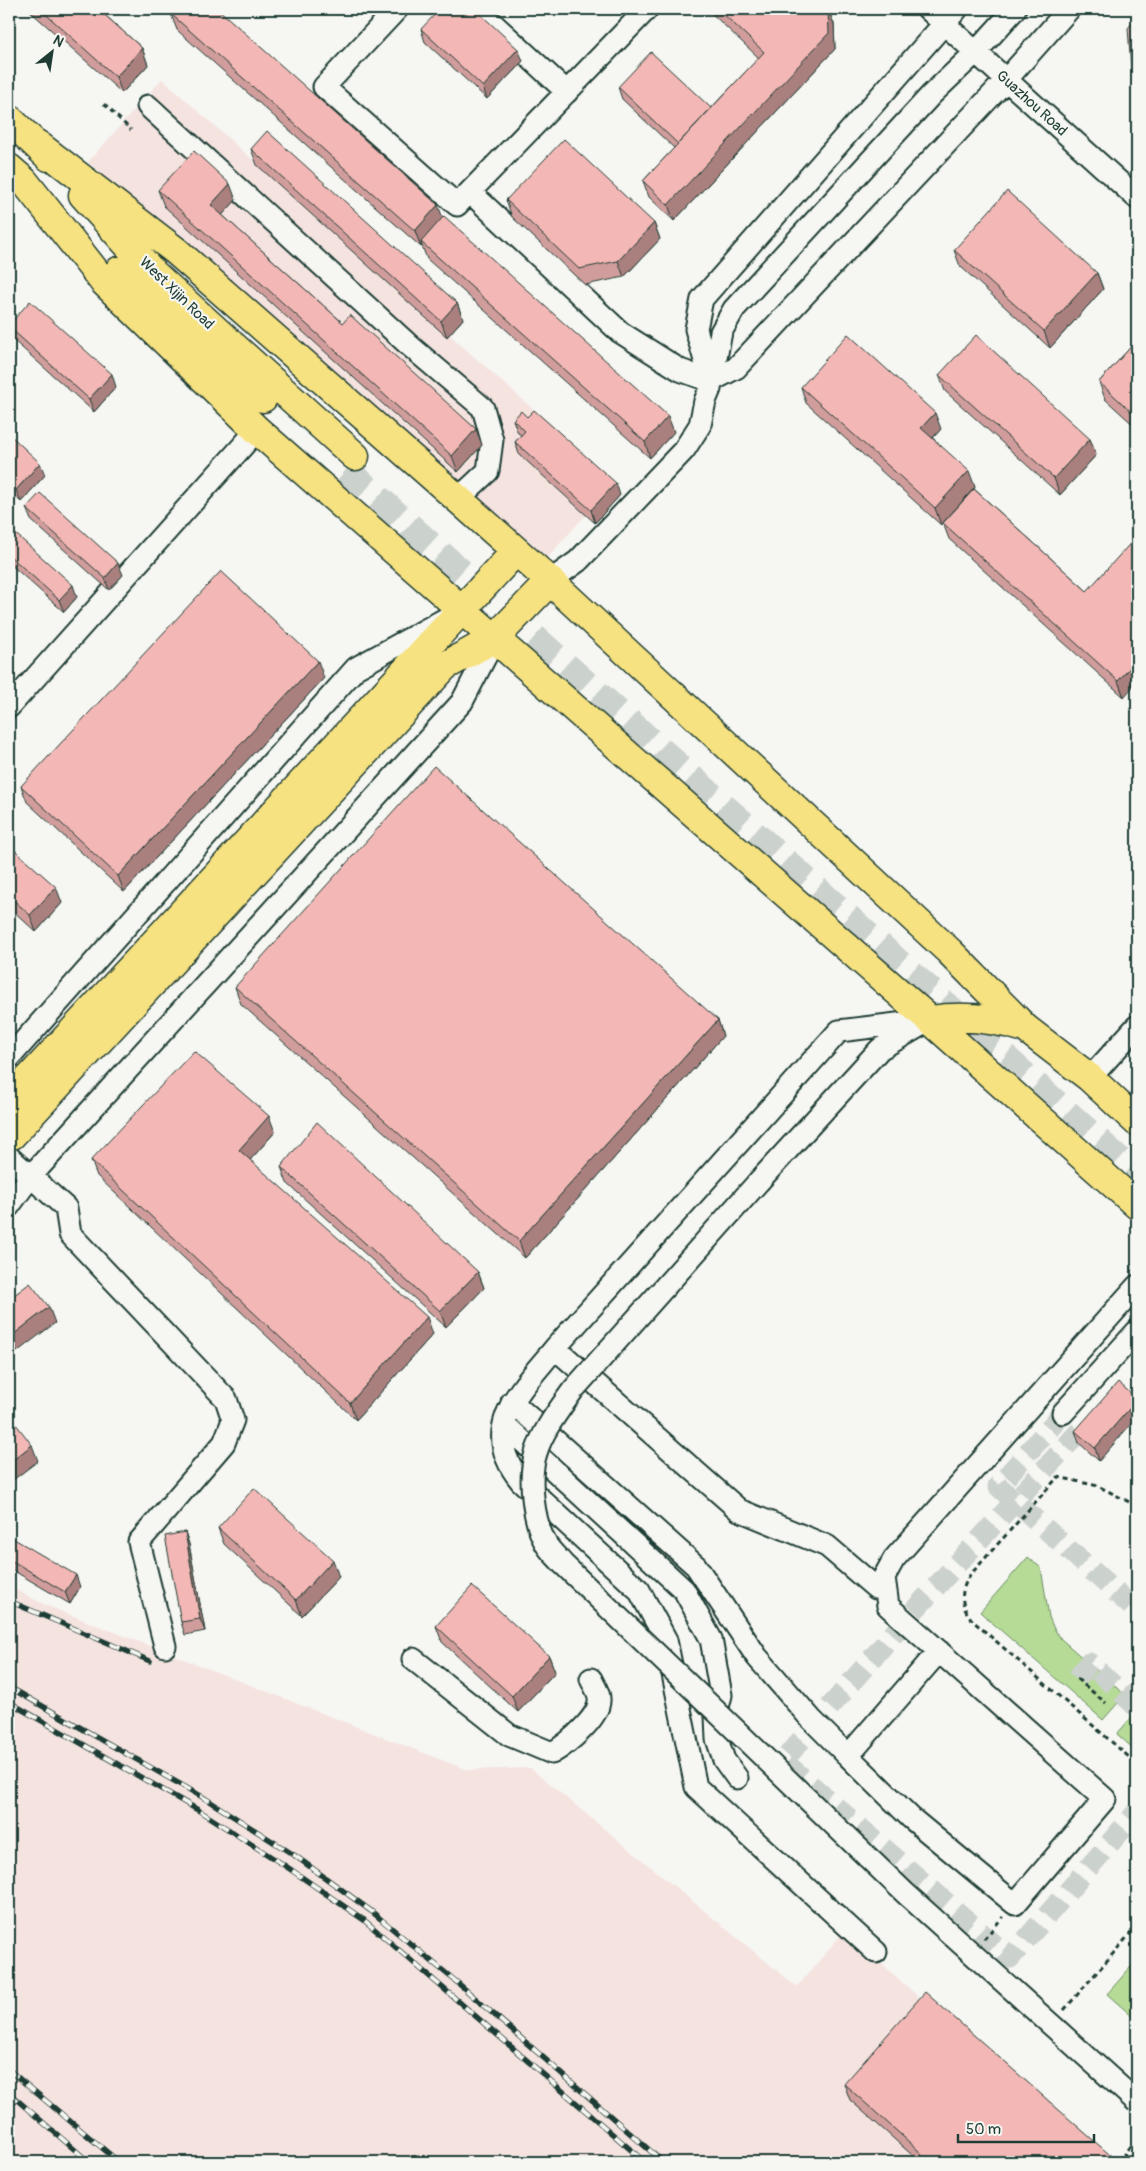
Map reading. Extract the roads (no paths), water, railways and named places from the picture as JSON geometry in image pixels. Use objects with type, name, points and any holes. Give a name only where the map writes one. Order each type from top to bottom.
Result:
[{"type":"main road","name":"West Xijin Road","points":[[9,119],[37,144],[155,275],[351,463],[140,291],[16,175]]},
{"type":"main road","points":[[37,144],[176,251],[458,498],[950,952],[1025,1028],[1090,1078],[1137,1122]]},
{"type":"main road","name":"West Xijin Road","points":[[16,175],[103,281],[257,430],[930,1020],[1137,1205]]},
{"type":"main road","points":[[9,1100],[516,550]]},
{"type":"main road","points":[[10,1146],[445,666],[495,638],[550,581]]},
{"type":"main road","points":[[930,1020],[968,1017],[1006,1022],[1025,1028]]},
{"type":"street","points":[[397,9],[324,88],[457,206],[647,9]]},
{"type":"street","points":[[477,9],[567,92]]},
{"type":"street","name":"Guazhou Road","points":[[928,9],[951,16],[976,52],[1137,198]]},
{"type":"street","points":[[550,581],[578,560],[684,450],[700,425],[711,381],[720,332],[734,309],[931,95],[976,52],[1015,9]]},
{"type":"street","points":[[470,192],[620,332],[680,370],[711,381],[736,368],[1006,80],[1069,9]]},
{"type":"street","points":[[711,381],[696,329],[702,299],[951,16]]},
{"type":"street","points":[[148,106],[410,346],[483,408],[492,440],[488,470],[458,498]]},
{"type":"street","points":[[9,707],[257,430]]},
{"type":"street","points":[[9,1058],[356,668],[463,609]]},
{"type":"street","points":[[9,1206],[30,1177],[462,702],[495,638]]},
{"type":"street","points":[[930,1020],[880,1049],[760,1180],[573,1390],[548,1427],[535,1454],[532,1482],[535,1514],[546,1544],[563,1564],[905,1893],[1137,2102]]},
{"type":"street","points":[[876,1952],[696,1787],[666,1640],[639,1590],[521,1481],[511,1469],[504,1455],[502,1440],[504,1424],[512,1402],[556,1348],[839,1031],[930,1020]]},
{"type":"street","points":[[1090,1078],[1137,1026]]},
{"type":"street","points":[[10,1146],[30,1177],[66,1208],[70,1234],[226,1399],[233,1420],[224,1443],[139,1542],[165,1646]]},
{"type":"street","points":[[512,1402],[696,1566],[757,1657],[811,1719],[911,1818],[1015,1904],[1105,1799],[888,1606],[884,1577],[890,1565],[1137,1286]]},
{"type":"street","points":[[1063,1413],[1137,1331]]},
{"type":"street","points":[[556,1348],[739,1510],[827,1546],[859,1571],[876,1588]]},
{"type":"street","points":[[504,1424],[684,1590],[711,1640],[721,1695],[716,1716],[717,1738],[724,1760],[737,1778]]},
{"type":"street","points":[[848,1756],[939,1651]]},
{"type":"street","points":[[413,1659],[509,1735],[552,1753],[567,1745],[594,1715],[600,1702],[598,1692],[590,1679]]},
{"type":"tunnel","points":[[346,470],[1137,1176]]},
{"type":"tunnel","points":[[1063,1413],[998,1486],[1137,1611]]},
{"type":"tunnel","points":[[1080,1431],[909,1616],[783,1761],[1010,1958],[1137,1812]]},
{"type":"tunnel","points":[[1077,1679],[1089,1663],[1137,1707]]},
{"type":"railway","points":[[9,1601],[150,1661]]},
{"type":"railway","points":[[9,1687],[206,1799],[294,1855],[371,1911],[459,1984],[663,2162]]},
{"type":"railway","points":[[9,1702],[198,1810],[287,1867],[364,1920],[645,2162]]},
{"type":"railway","points":[[9,2070],[119,2162]]},
{"type":"railway","points":[[9,2093],[89,2162]]}]
